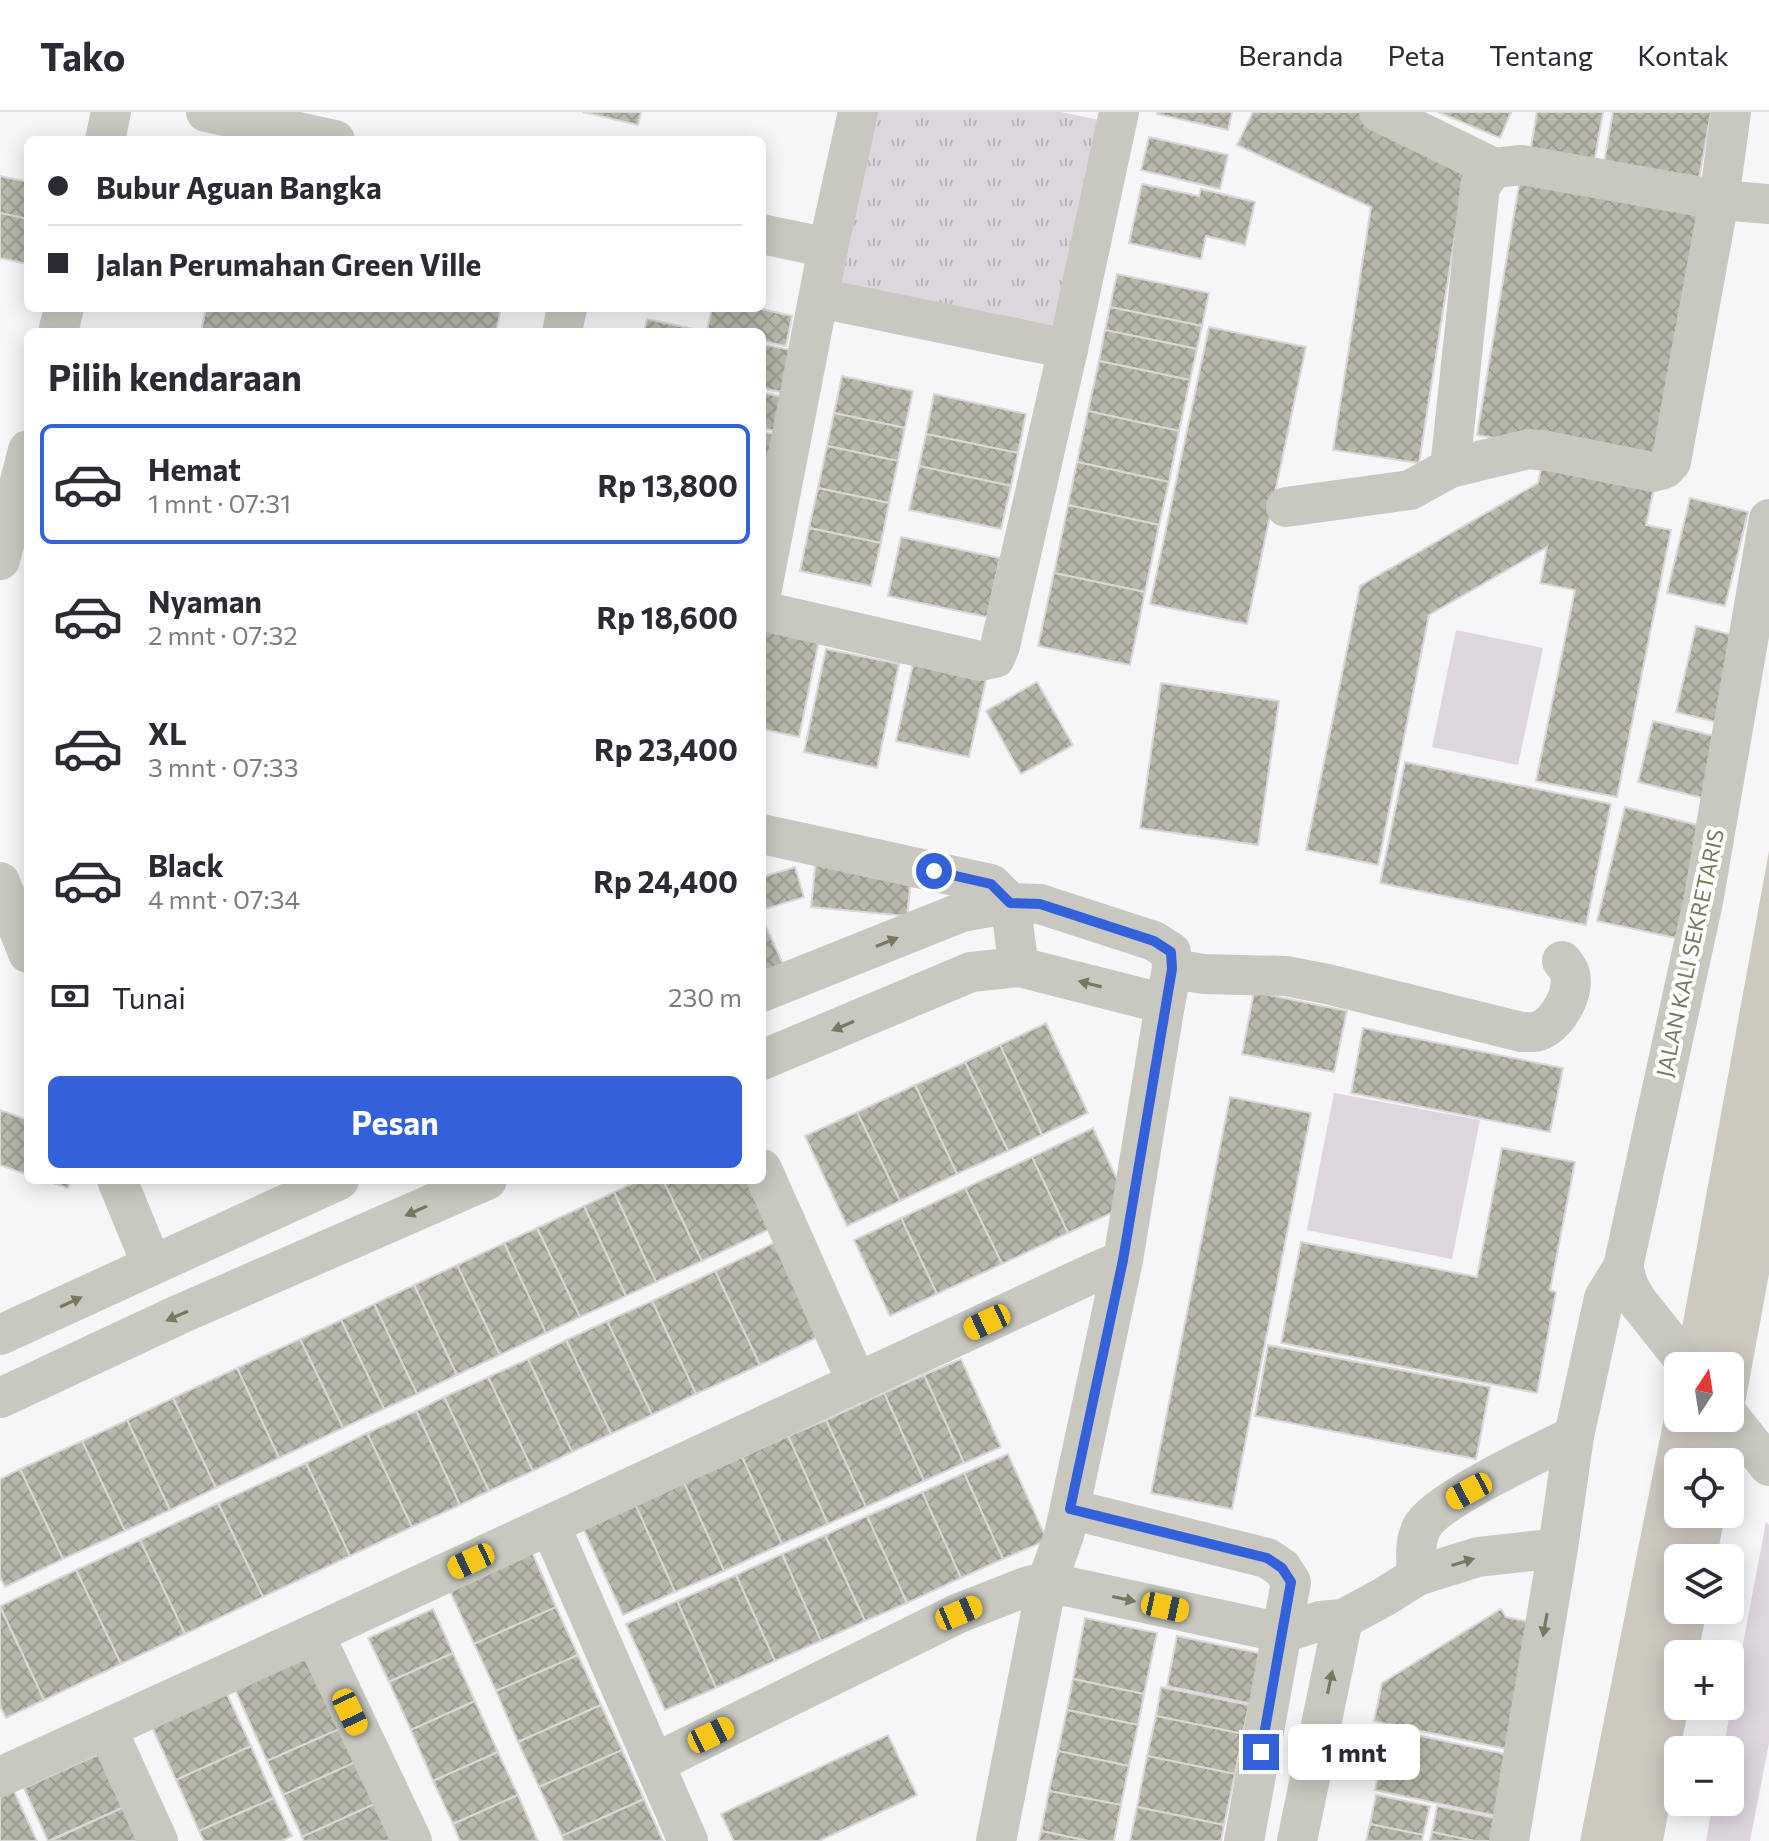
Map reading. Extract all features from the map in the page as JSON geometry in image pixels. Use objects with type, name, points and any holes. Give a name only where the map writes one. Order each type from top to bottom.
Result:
[{"type":"street","points":[[106,136],[111,112]]},
{"type":"street","points":[[206,112],[328,130]]},
{"type":"street","points":[[766,569],[828,248],[858,112]]},
{"type":"street","points":[[1379,112],[1494,168],[1522,165],[1719,200],[1769,204]]},
{"type":"street","points":[[1286,507],[1410,490],[1450,468],[1529,449],[1653,472],[1664,469],[1671,462],[1719,200],[1731,112]]},
{"type":"street","points":[[766,610],[980,661],[995,658],[1068,349],[1109,114]]},
{"type":"street","points":[[1450,468],[1480,186],[1494,168]]},
{"type":"street","points":[[766,235],[828,248]]},
{"type":"street","points":[[819,298],[1068,349]]},
{"type":"street","points":[[0,560],[24,466]]},
{"type":"street","name":"JALAN KALI SEKRETARIS","points":[[1509,1841],[1574,1436],[1604,1298],[1631,1284],[1703,902],[1769,519]]},
{"type":"street","points":[[766,835],[991,884],[1010,903],[1019,967]]},
{"type":"street","points":[[0,882],[24,943]]},
{"type":"street","points":[[766,990],[962,912],[1010,903],[1040,904],[1154,941],[1171,952],[1169,987],[1123,1260],[1064,1535],[1047,1582],[996,1841]]},
{"type":"street","points":[[766,1058],[971,972],[1019,967],[1169,987],[1204,974],[1286,976],[1522,1032],[1536,1032],[1546,1028],[1569,997],[1569,971],[1562,961]]},
{"type":"street","points":[[766,1178],[857,1383]]},
{"type":"street","points":[[119,1184],[152,1265]]},
{"type":"street","points":[[0,1335],[330,1184]]},
{"type":"street","points":[[0,1398],[178,1315],[478,1184]]},
{"type":"street","points":[[0,1777],[1123,1260]]},
{"type":"street","points":[[1631,1284],[1679,1352]]},
{"type":"street","points":[[1742,1432],[1769,1466]]},
{"type":"street","points":[[1417,1576],[1416,1544],[1423,1525],[1450,1501],[1574,1436]]},
{"type":"street","points":[[1070,1509],[1267,1558],[1282,1568],[1291,1582],[1244,1841]]},
{"type":"street","points":[[550,1525],[688,1841]]},
{"type":"street","points":[[655,1763],[959,1613],[1028,1586],[1047,1582],[1283,1633],[1320,1621],[1343,1619],[1417,1576],[1478,1557],[1558,1548]]},
{"type":"street","points":[[1297,1841],[1343,1619]]},
{"type":"street","points":[[314,1634],[412,1841]]},
{"type":"street","points":[[107,1729],[158,1841]]},
{"type":"green space","points":[[865,112],[1061,112],[1114,123],[1065,344],[825,295]]},
{"type":"green space","points":[[1456,630],[1543,648],[1518,765],[1432,747]]},
{"type":"green space","points":[[1334,1093],[1480,1120],[1452,1259],[1307,1230]]},
{"type":"green space","points":[[1766,1522],[1769,1525],[1769,1743],[1750,1841],[1706,1841],[1710,1816],[1744,1816],[1744,1736],[1726,1736],[1729,1720],[1744,1720],[1744,1640]]},
{"type":"shaded area","points":[[1769,851],[1769,1274],[1744,1409],[1744,1352],[1677,1352]]},
{"type":"shaded area","points":[[1664,1418],[1664,1432],[1740,1432],[1737,1448],[1664,1448],[1664,1528],[1722,1528],[1720,1544],[1664,1544],[1664,1624],[1704,1624],[1701,1640],[1664,1640],[1664,1720],[1686,1720],[1683,1736],[1664,1736],[1664,1816],[1668,1816],[1663,1841],[1580,1841]]},
{"type":"building","points":[[583,112],[641,112],[638,125]]},
{"type":"building","points":[[1158,112],[1232,112],[1228,130]]},
{"type":"building","points":[[1253,112],[1366,112],[1467,159],[1419,463],[1333,450],[1371,207],[1237,145]]},
{"type":"building","points":[[1438,112],[1511,112],[1500,138]]},
{"type":"building","points":[[1537,112],[1603,112],[1593,169],[1529,158]]},
{"type":"building","points":[[1613,112],[1711,112],[1697,190],[1602,174]]},
{"type":"building","points":[[1149,137],[1228,155],[1220,189],[1141,170]]},
{"type":"building","points":[[0,176],[24,181],[24,218],[0,213]]},
{"type":"building","points":[[1520,179],[1707,210],[1663,467],[1477,435]]},
{"type":"building","points":[[1142,184],[1199,196],[1201,189],[1255,202],[1245,245],[1206,236],[1201,259],[1129,243]]},
{"type":"building","points":[[0,213],[24,218],[24,263],[0,258]]},
{"type":"building","points":[[1117,274],[1209,293],[1202,326],[1110,307]]},
{"type":"building","points":[[1110,307],[1202,326],[1197,349],[1105,330]]},
{"type":"building","points":[[766,310],[792,316],[786,346],[766,342],[766,328],[707,328],[711,312]]},
{"type":"building","points":[[205,312],[500,312],[497,328],[202,328]]},
{"type":"building","points":[[647,319],[689,328],[645,328]]},
{"type":"building","points":[[1209,327],[1306,347],[1247,624],[1150,604]]},
{"type":"building","points":[[1105,330],[1197,349],[1190,380],[1099,361]]},
{"type":"building","points":[[766,345],[805,353],[796,395],[766,389]]},
{"type":"building","points":[[1099,361],[1190,380],[1179,431],[1088,411]]},
{"type":"building","points":[[842,376],[913,391],[905,428],[834,413]]},
{"type":"building","points":[[766,394],[793,399],[785,433],[766,429]]},
{"type":"building","points":[[934,394],[1026,414],[1018,453],[926,434]]},
{"type":"building","points":[[1088,411],[1179,431],[1169,482],[1077,462]]},
{"type":"building","points":[[834,413],[905,428],[898,461],[827,446]]},
{"type":"building","points":[[766,433],[773,434],[766,465]]},
{"type":"building","points":[[926,434],[1018,453],[1011,486],[919,466]]},
{"type":"building","points":[[827,446],[898,461],[889,503],[818,488]]},
{"type":"building","points":[[1544,456],[1656,479],[1646,525],[1671,530],[1617,797],[1536,781],[1575,590],[1540,583],[1547,547],[1429,615],[1378,865],[1306,850],[1360,586],[1538,483]]},
{"type":"building","points":[[1077,462],[1169,482],[1159,525],[1068,505]]},
{"type":"building","points":[[919,466],[1011,486],[1001,529],[909,510]]},
{"type":"building","points":[[818,488],[889,503],[881,543],[809,528]]},
{"type":"building","points":[[1690,498],[1748,512],[1725,606],[1667,593]]},
{"type":"building","points":[[1068,505],[1159,525],[1145,592],[1054,573]]},
{"type":"building","points":[[809,528],[881,543],[871,586],[800,571]]},
{"type":"building","points":[[901,537],[1000,558],[987,617],[888,596]]},
{"type":"building","points":[[1054,573],[1145,592],[1130,665],[1038,646]]},
{"type":"building","points":[[766,625],[820,636],[799,737],[766,730]]},
{"type":"building","points":[[1696,626],[1737,636],[1716,722],[1676,712]]},
{"type":"building","points":[[826,649],[899,664],[877,768],[804,752]]},
{"type":"building","points":[[913,664],[986,680],[969,757],[896,741]]},
{"type":"building","points":[[1037,682],[1073,745],[1021,774],[986,711]]},
{"type":"building","points":[[1161,683],[1279,701],[1258,845],[1140,828]]},
{"type":"building","points":[[1653,721],[1722,738],[1707,799],[1638,782]]},
{"type":"building","points":[[1405,762],[1611,804],[1586,925],[1380,883]]},
{"type":"building","points":[[1625,807],[1713,829],[1685,940],[1597,921]]},
{"type":"building","points":[[816,860],[912,870],[907,916],[811,907]]},
{"type":"building","points":[[795,867],[804,897],[766,909],[766,876]]},
{"type":"building","points":[[766,926],[783,964],[766,971]]},
{"type":"building","points":[[1254,992],[1347,1011],[1334,1072],[1242,1054]]},
{"type":"building","points":[[1046,1023],[1088,1113],[1042,1135],[1000,1045]]},
{"type":"building","points":[[1363,1028],[1563,1068],[1550,1132],[1351,1093]]},
{"type":"building","points":[[1000,1045],[1042,1135],[1008,1151],[965,1062]]},
{"type":"building","points":[[965,1062],[1008,1151],[957,1174],[915,1085]]},
{"type":"building","points":[[915,1085],[957,1174],[900,1201],[857,1112]]},
{"type":"building","points":[[1230,1097],[1311,1113],[1232,1509],[1151,1493]]},
{"type":"building","points":[[0,1110],[24,1119],[24,1174],[0,1165]]},
{"type":"building","points":[[857,1112],[900,1201],[847,1226],[805,1136]]},
{"type":"building","points":[[1093,1128],[1129,1205],[1068,1233],[1032,1157]]},
{"type":"building","points":[[1502,1148],[1575,1162],[1550,1290],[1556,1292],[1537,1393],[1281,1343],[1301,1242],[1477,1277]]},
{"type":"building","points":[[1032,1157],[1068,1233],[1002,1264],[965,1188]]},
{"type":"building","points":[[631,1184],[665,1184],[702,1261],[656,1282],[614,1192]]},
{"type":"building","points":[[665,1184],[751,1184],[772,1228],[702,1261]]},
{"type":"building","points":[[965,1188],[1002,1264],[937,1294],[901,1218]]},
{"type":"building","points":[[614,1192],[656,1282],[626,1296],[584,1206]]},
{"type":"building","points":[[584,1206],[626,1296],[580,1317],[537,1228]]},
{"type":"building","points":[[901,1218],[937,1294],[890,1316],[854,1240]]},
{"type":"building","points":[[537,1228],[580,1317],[546,1333],[504,1243]]},
{"type":"building","points":[[504,1243],[546,1333],[500,1355],[457,1265]]},
{"type":"building","points":[[774,1243],[818,1337],[760,1365],[715,1271]]},
{"type":"building","points":[[457,1265],[500,1355],[457,1375],[414,1285]]},
{"type":"building","points":[[715,1271],[760,1365],[696,1394],[652,1301]]},
{"type":"building","points":[[414,1285],[457,1375],[417,1394],[374,1304]]},
{"type":"building","points":[[652,1301],[696,1394],[652,1415],[607,1321]]},
{"type":"building","points":[[374,1304],[417,1394],[384,1409],[341,1320]]},
{"type":"building","points":[[341,1320],[384,1409],[343,1428],[300,1339]]},
{"type":"building","points":[[607,1321],[652,1415],[611,1434],[566,1340]]},
{"type":"building","points":[[300,1339],[343,1428],[279,1458],[237,1368]]},
{"type":"building","points":[[566,1340],[611,1434],[572,1452],[528,1359]]},
{"type":"building","points":[[1268,1345],[1490,1387],[1476,1459],[1255,1416]]},
{"type":"building","points":[[528,1359],[572,1452],[533,1471],[488,1377]]},
{"type":"building","points":[[961,1359],[1001,1447],[964,1463],[924,1375]]},
{"type":"building","points":[[237,1368],[279,1458],[216,1488],[173,1398]]},
{"type":"building","points":[[924,1375],[964,1463],[924,1481],[884,1393]]},
{"type":"building","points":[[488,1377],[533,1471],[489,1491],[444,1397]]},
{"type":"building","points":[[884,1393],[924,1481],[866,1507],[826,1420]]},
{"type":"building","points":[[444,1397],[489,1491],[460,1505],[416,1411]]},
{"type":"building","points":[[173,1398],[216,1488],[170,1510],[127,1420]]},
{"type":"building","points":[[416,1411],[460,1505],[412,1527],[367,1433]]},
{"type":"building","points":[[127,1420],[170,1510],[125,1531],[82,1441]]},
{"type":"building","points":[[826,1420],[866,1507],[828,1524],[788,1436]]},
{"type":"building","points":[[367,1433],[412,1527],[350,1556],[306,1463]]},
{"type":"building","points":[[788,1436],[828,1524],[782,1544],[742,1457]]},
{"type":"building","points":[[82,1441],[125,1531],[63,1559],[20,1469]]},
{"type":"building","points":[[1008,1454],[1047,1540],[1003,1559],[964,1473]]},
{"type":"building","points":[[742,1457],[782,1544],[724,1571],[684,1483]]},
{"type":"building","points":[[306,1463],[350,1556],[263,1597],[218,1503]]},
{"type":"building","points":[[20,1469],[63,1559],[5,1587],[0,1577],[0,1479]]},
{"type":"building","points":[[964,1473],[1003,1559],[961,1578],[922,1492]]},
{"type":"building","points":[[684,1483],[724,1571],[675,1592],[635,1504]]},
{"type":"building","points":[[922,1492],[961,1578],[907,1603],[867,1516]]},
{"type":"building","points":[[218,1503],[263,1597],[185,1634],[140,1540]]},
{"type":"building","points":[[635,1504],[675,1592],[623,1615],[583,1528]]},
{"type":"building","points":[[867,1516],[907,1603],[865,1621],[825,1535]]},
{"type":"building","points":[[825,1535],[865,1621],[821,1641],[782,1554]]},
{"type":"building","points":[[140,1540],[185,1634],[121,1664],[76,1570]]},
{"type":"building","points":[[532,1552],[556,1607],[474,1644],[449,1589]]},
{"type":"building","points":[[782,1554],[821,1641],[775,1661],[736,1575]]},
{"type":"building","points":[[76,1570],[121,1664],[44,1700],[0,1606]]},
{"type":"building","points":[[736,1575],[775,1661],[716,1688],[677,1601]]},
{"type":"building","points":[[677,1601],[716,1688],[665,1710],[626,1624]]},
{"type":"building","points":[[0,1607],[44,1700],[6,1718],[0,1706]]},
{"type":"building","points":[[556,1607],[578,1655],[496,1691],[474,1644]]},
{"type":"building","points":[[433,1609],[453,1653],[389,1682],[368,1638]]},
{"type":"building","points":[[1501,1609],[1506,1617],[1543,1625],[1516,1751],[1374,1721],[1382,1683]]},
{"type":"building","points":[[1085,1618],[1157,1633],[1144,1694],[1073,1679]]},
{"type":"building","points":[[1177,1636],[1268,1655],[1257,1705],[1167,1686]]},
{"type":"building","points":[[313,1652],[346,1726],[267,1761],[234,1687]]},
{"type":"building","points":[[453,1653],[475,1701],[411,1730],[389,1682]]},
{"type":"building","points":[[578,1655],[601,1705],[518,1742],[496,1691]]},
{"type":"building","points":[[1073,1679],[1144,1694],[1138,1725],[1067,1710]]},
{"type":"building","points":[[1161,1687],[1249,1705],[1243,1734],[1156,1716]]},
{"type":"building","points":[[226,1692],[251,1746],[176,1780],[151,1725]]},
{"type":"building","points":[[475,1701],[498,1752],[433,1781],[411,1730]]},
{"type":"building","points":[[601,1705],[622,1750],[539,1787],[518,1742]]},
{"type":"building","points":[[1067,1710],[1138,1725],[1129,1766],[1058,1751]]},
{"type":"building","points":[[1156,1716],[1243,1734],[1235,1774],[1147,1756]]},
{"type":"building","points":[[346,1726],[362,1759],[283,1795],[267,1761]]},
{"type":"building","points":[[1388,1729],[1519,1757],[1506,1818],[1375,1790]]},
{"type":"building","points":[[888,1735],[917,1795],[819,1841],[734,1841],[721,1814]]},
{"type":"building","points":[[251,1746],[274,1798],[199,1831],[176,1780]]},
{"type":"building","points":[[110,1749],[135,1802],[48,1841],[24,1788]]},
{"type":"building","points":[[622,1750],[644,1799],[562,1836],[539,1787]]},
{"type":"building","points":[[1058,1751],[1129,1766],[1121,1805],[1049,1791]]},
{"type":"building","points":[[498,1752],[518,1795],[453,1824],[433,1781]]},
{"type":"building","points":[[1147,1756],[1235,1774],[1224,1825],[1137,1807]]},
{"type":"building","points":[[362,1759],[381,1801],[302,1837],[283,1795]]},
{"type":"building","points":[[14,1791],[37,1841],[0,1841],[0,1797]]},
{"type":"building","points":[[1049,1791],[1121,1805],[1114,1841],[1088,1841],[1041,1831]]},
{"type":"building","points":[[518,1795],[538,1841],[460,1841],[453,1824]]},
{"type":"building","points":[[1376,1795],[1430,1806],[1423,1835],[1370,1824]]},
{"type":"building","points":[[274,1798],[292,1836],[282,1841],[204,1841],[199,1831]]},
{"type":"building","points":[[644,1799],[663,1841],[564,1841],[562,1836]]},
{"type":"building","points":[[381,1801],[399,1841],[304,1841],[302,1837]]},
{"type":"building","points":[[135,1802],[152,1841],[50,1841]]},
{"type":"building","points":[[1437,1806],[1505,1820],[1500,1841],[1474,1841],[1432,1832]]},
{"type":"building","points":[[1137,1807],[1224,1825],[1221,1841],[1130,1841]]},
{"type":"building","points":[[1370,1824],[1423,1835],[1422,1841],[1366,1841]]},
{"type":"building","points":[[1041,1831],[1088,1841],[1039,1841]]},
{"type":"building","points":[[1432,1832],[1474,1841],[1430,1841]]},
{"type":"route","points":[[934,871],[991,884],[1010,903],[1040,904],[1154,941],[1171,952],[1172,969],[1123,1260],[1070,1509],[1267,1558],[1282,1568],[1291,1582],[1261,1752]]}]
